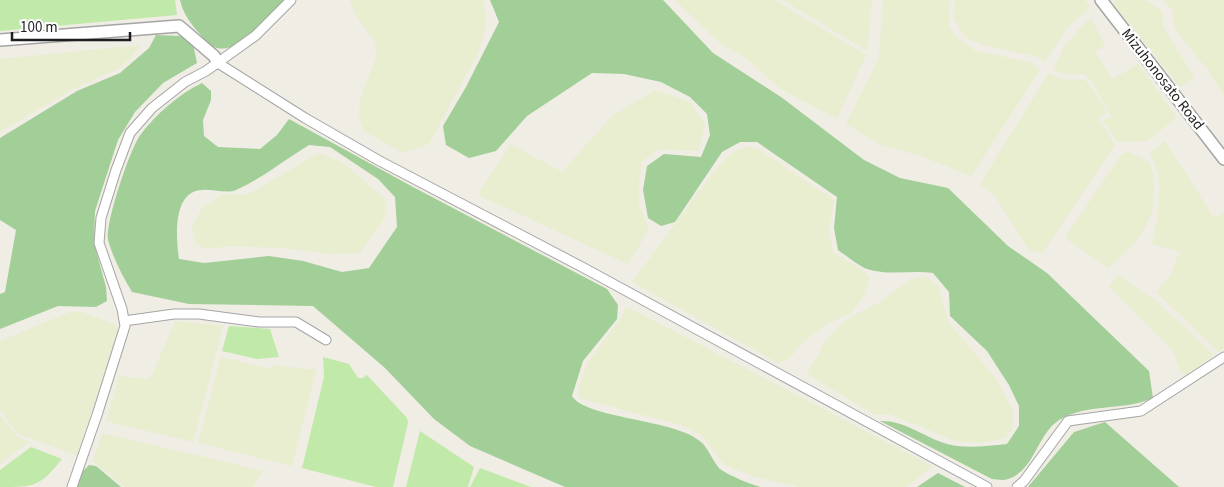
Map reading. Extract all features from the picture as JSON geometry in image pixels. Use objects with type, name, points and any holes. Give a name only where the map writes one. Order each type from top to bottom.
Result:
[{"type":"street","points":[[72,487],[125,326],[99,243],[101,218],[130,133],[152,108],[185,82],[218,63],[272,22],[291,0]]},
{"type":"street","name":"Mizuhonosato Road","points":[[1101,0],[1224,159]]},
{"type":"street","points":[[0,40],[179,26],[214,56],[218,63],[305,118],[378,160],[584,268],[987,487]]},
{"type":"street","points":[[124,321],[174,314],[199,314],[259,322],[296,322],[326,340]]},
{"type":"street","points":[[1017,487],[1024,481],[1068,421],[1141,411],[1224,357]]},
{"type":"green space","points":[[0,0],[175,0],[177,15],[0,31]]},
{"type":"green space","points":[[180,0],[284,0],[245,39],[226,48],[217,48],[205,40],[187,18]]},
{"type":"green space","points":[[350,0],[484,0],[486,27],[478,53],[429,144],[403,153],[364,131],[359,117],[360,100],[377,55],[375,42],[355,14]]},
{"type":"green space","points":[[490,0],[663,0],[713,53],[781,97],[864,160],[900,178],[948,188],[1008,246],[1047,273],[1149,371],[1153,398],[1128,405],[1088,410],[1064,417],[1048,430],[1023,470],[1004,480],[992,479],[880,421],[903,425],[941,442],[957,446],[974,447],[1007,444],[1019,426],[1019,406],[1009,385],[987,351],[950,316],[949,292],[933,273],[875,271],[867,269],[838,250],[834,228],[837,197],[757,142],[740,142],[722,152],[675,222],[661,226],[648,218],[643,190],[647,166],[664,154],[701,157],[710,135],[707,114],[690,97],[661,82],[624,74],[592,73],[527,116],[496,151],[469,158],[446,145],[443,126],[466,87],[499,22]]},
{"type":"green space","points":[[675,0],[774,0],[866,55],[837,119],[781,89],[747,59],[721,44]]},
{"type":"green space","points":[[783,0],[872,0],[867,51]]},
{"type":"green space","points":[[883,0],[950,0],[949,26],[956,37],[976,51],[1029,62],[1040,70],[971,176],[921,156],[881,145],[846,124],[879,58]]},
{"type":"green space","points":[[955,0],[1085,0],[1090,7],[1067,28],[1044,62],[1038,57],[984,45],[966,38],[953,17]]},
{"type":"green space","points":[[1115,0],[1145,0],[1159,8],[1163,14],[1163,25],[1195,78],[1180,87],[1114,5]]},
{"type":"green space","points":[[1164,0],[1224,0],[1224,96],[1208,70],[1174,28],[1173,11]]},
{"type":"green space","points":[[1091,18],[1105,45],[1095,52],[1113,79],[1138,64],[1177,117],[1147,141],[1118,142],[1102,120],[1111,117],[1094,84],[1084,74],[1067,74],[1053,70],[1063,49],[1079,29]]},
{"type":"green space","points":[[156,35],[180,36],[193,44],[197,63],[163,83],[135,112],[118,140],[95,211],[94,243],[106,287],[107,301],[96,307],[58,306],[0,329],[0,294],[5,292],[16,230],[0,220],[0,138],[77,91],[120,73],[149,48]]},
{"type":"green space","points":[[140,45],[132,57],[118,69],[75,88],[0,132],[0,59]]},
{"type":"green space","points":[[1049,73],[1061,79],[1085,80],[1093,89],[1107,113],[1098,118],[1115,145],[1042,254],[1028,249],[995,196],[980,184]]},
{"type":"green space","points":[[202,83],[211,91],[211,100],[203,120],[204,136],[218,147],[260,149],[277,135],[289,119],[413,187],[607,289],[618,305],[617,319],[583,361],[572,396],[581,404],[595,410],[653,423],[689,434],[704,445],[719,468],[739,479],[761,487],[565,487],[470,446],[434,419],[385,368],[313,306],[189,304],[132,292],[108,240],[110,219],[119,186],[141,134],[168,105]],"holes":[[[309,145],[330,147],[378,179],[395,197],[397,227],[369,268],[342,272],[303,261],[269,256],[204,263],[179,259],[177,240],[178,217],[185,198],[192,192],[202,190],[228,192],[236,190]]]},
{"type":"green space","points":[[655,90],[690,102],[705,124],[699,150],[660,149],[642,161],[639,182],[639,205],[649,229],[628,264],[478,195],[510,144],[562,172],[612,116]]},
{"type":"green space","points":[[1165,141],[1214,218],[1224,213],[1224,348],[1219,352],[1156,292],[1169,277],[1180,252],[1152,244],[1158,214],[1159,184],[1156,165],[1150,153]]},
{"type":"green space","points":[[745,147],[757,148],[834,200],[829,231],[833,252],[865,272],[869,279],[865,294],[852,312],[825,325],[802,343],[789,359],[778,363],[632,282],[715,170],[730,154]]},
{"type":"green space","points":[[1129,152],[1149,162],[1154,175],[1154,206],[1146,226],[1135,242],[1109,268],[1065,238],[1121,155]]},
{"type":"green space","points":[[319,153],[342,162],[385,199],[386,216],[360,253],[332,254],[283,248],[229,246],[207,249],[195,244],[192,226],[203,207],[223,194],[247,195]]},
{"type":"green space","points":[[1118,275],[1155,300],[1213,354],[1210,359],[1185,375],[1180,371],[1172,350],[1109,287]]},
{"type":"green space","points":[[925,276],[938,286],[949,323],[997,380],[1013,411],[1012,429],[1005,438],[980,443],[956,441],[889,414],[875,415],[807,374],[826,340],[845,320],[880,302],[910,280]]},
{"type":"green space","points":[[626,306],[932,466],[907,487],[799,487],[756,477],[724,465],[702,436],[681,425],[579,398],[578,389],[588,362],[621,318]]},
{"type":"green space","points":[[70,312],[82,312],[116,325],[118,330],[77,456],[17,433],[0,410],[0,341]]},
{"type":"green space","points":[[175,321],[223,326],[193,442],[106,421],[119,376],[148,379],[153,373]]},
{"type":"green space","points":[[229,326],[270,329],[279,357],[257,359],[222,351]]},
{"type":"green space","points":[[221,357],[270,369],[272,365],[316,370],[292,466],[198,443]]},
{"type":"green space","points":[[323,357],[349,364],[358,378],[363,378],[367,375],[407,418],[408,423],[393,487],[376,487],[302,468],[324,377]]},
{"type":"green space","points":[[0,415],[17,436],[29,442],[0,464]]},
{"type":"green space","points":[[1105,422],[1179,487],[1028,487],[1074,432]]},
{"type":"green space","points":[[420,431],[474,467],[468,487],[406,487]]},
{"type":"green space","points":[[102,433],[263,471],[253,487],[125,487],[93,462]]},
{"type":"green space","points":[[31,447],[62,459],[48,475],[36,484],[21,487],[0,487],[0,470]]},
{"type":"green space","points":[[89,465],[96,466],[121,487],[77,487],[82,472]]},
{"type":"green space","points":[[480,468],[531,487],[470,487]]},
{"type":"green space","points":[[938,473],[965,487],[917,487]]}]
